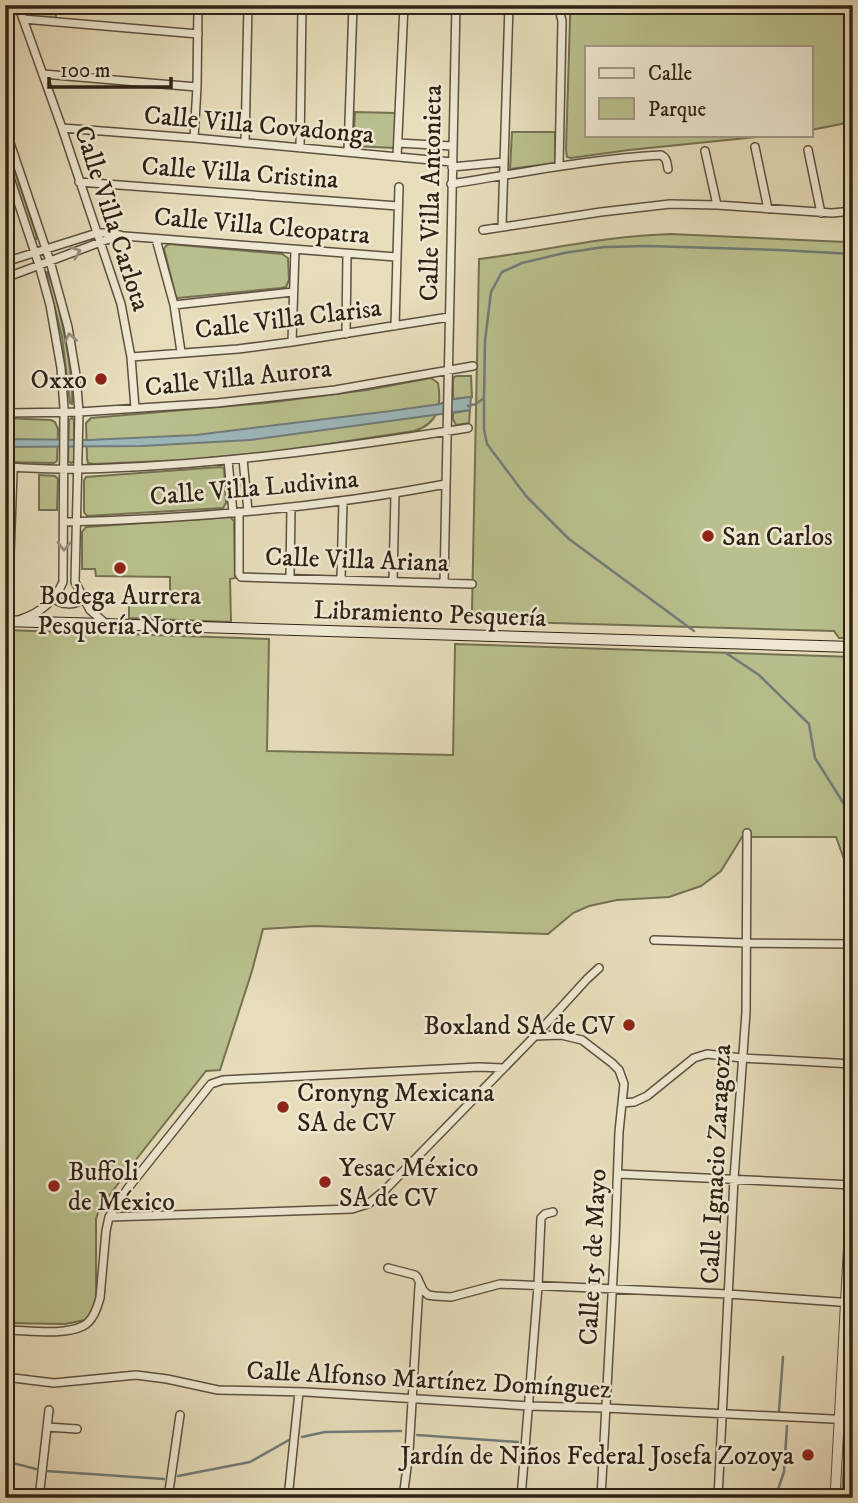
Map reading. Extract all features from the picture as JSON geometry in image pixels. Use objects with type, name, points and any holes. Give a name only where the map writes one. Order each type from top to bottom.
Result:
[{"type":"main road","name":"Libramiento Pesquería","points":[[9,621],[853,647]]},
{"type":"street","name":"Calle Villa Carlota","points":[[19,5],[121,304],[131,357],[135,408]]},
{"type":"street","points":[[194,138],[198,5]]},
{"type":"street","points":[[245,143],[248,5]]},
{"type":"street","points":[[300,148],[302,5]]},
{"type":"street","points":[[348,152],[353,5]]},
{"type":"street","points":[[397,157],[404,5]]},
{"type":"street","name":"Calle Villa Antonieta","points":[[447,430],[456,5]]},
{"type":"street","points":[[502,227],[509,5]]},
{"type":"street","points":[[553,5],[560,13],[562,21],[559,166]]},
{"type":"street","points":[[23,19],[198,34]]},
{"type":"street","points":[[43,74],[197,87]]},
{"type":"street","points":[[5,128],[50,261],[69,334],[71,413],[64,429],[64,453],[71,469],[76,522],[75,582],[95,617],[108,625]]},
{"type":"street","name":"Calle Villa Covadonga","points":[[62,128],[348,152],[452,164],[504,162]]},
{"type":"street","name":"Calle Villa Covadonga","points":[[398,143],[452,146]]},
{"type":"street","points":[[755,147],[768,209]]},
{"type":"street","points":[[808,150],[821,213]]},
{"type":"street","points":[[705,152],[716,205]]},
{"type":"street","points":[[451,184],[559,166],[661,155],[666,159],[668,169]]},
{"type":"street","points":[[5,163],[50,305],[64,387],[78,430],[78,454],[71,469],[64,522],[63,582],[57,593],[57,601],[77,603],[81,601],[81,594],[74,585],[68,584],[57,593],[44,607],[31,616],[9,621]]},
{"type":"street","name":"Calle Villa Cristina","points":[[79,182],[398,205]]},
{"type":"street","points":[[395,326],[399,187]]},
{"type":"street","points":[[483,230],[631,207],[670,204],[821,213],[853,211]]},
{"type":"street","name":"Calle Villa Cleopatra","points":[[5,262],[97,233],[396,257]]},
{"type":"street","name":"Calle Villa Cleopatra","points":[[5,278],[124,236]]},
{"type":"street","points":[[156,239],[174,305],[181,352]]},
{"type":"street","points":[[292,342],[295,250]]},
{"type":"street","points":[[346,334],[347,254]]},
{"type":"street","points":[[174,305],[293,292]]},
{"type":"street","name":"Calle Villa Clarisa","points":[[131,357],[239,349],[449,317]]},
{"type":"street","name":"Calle Villa Aurora","points":[[6,413],[71,413],[217,403],[335,390],[473,366]]},
{"type":"street","points":[[5,382],[6,413]]},
{"type":"street","points":[[5,566],[10,559],[8,519],[11,469],[170,466],[243,459],[468,428]]},
{"type":"street","points":[[444,583],[447,430]]},
{"type":"street","points":[[243,459],[248,511]]},
{"type":"street","points":[[228,460],[236,512]]},
{"type":"street","name":"Calle Villa Ludivina","points":[[64,522],[160,518],[291,507],[395,494],[446,484]]},
{"type":"street","points":[[393,581],[395,494]]},
{"type":"street","points":[[341,579],[343,501]]},
{"type":"street","points":[[290,577],[291,507]]},
{"type":"street","name":"Calle Villa Ariana","points":[[236,512],[240,576],[472,584]]},
{"type":"street","points":[[44,607],[45,617],[56,623]]},
{"type":"street","points":[[75,624],[89,619],[90,610]]},
{"type":"street","name":"Calle Ignacio Zaragoza","points":[[718,1498],[733,1179],[746,1012],[747,833]]},
{"type":"street","points":[[654,940],[853,944]]},
{"type":"street","points":[[109,1217],[352,1209],[368,1204],[384,1191],[599,968]]},
{"type":"street","name":"Calle 15 de Mayo","points":[[534,1036],[561,1035],[582,1040],[612,1063],[624,1084],[619,1132],[601,1498]]},
{"type":"street","points":[[622,1103],[634,1102],[647,1096],[694,1058],[711,1054],[853,1064]]},
{"type":"street","points":[[5,1330],[66,1330],[88,1322],[95,1313],[100,1298],[109,1217],[128,1188],[206,1089],[216,1082],[479,1067],[503,1068]]},
{"type":"street","points":[[835,1498],[849,1303],[853,1164]]},
{"type":"street","points":[[618,1174],[853,1185]]},
{"type":"street","points":[[521,1498],[541,1218],[553,1212]]},
{"type":"street","points":[[388,1268],[415,1275],[428,1294],[451,1297],[500,1284],[728,1294],[849,1303]]},
{"type":"street","points":[[403,1498],[409,1452],[420,1282]]},
{"type":"street","name":"Calle Alfonso Martínez Domínguez","points":[[5,1377],[54,1383],[136,1375],[218,1390],[853,1420]]},
{"type":"street","points":[[288,1498],[299,1392]]},
{"type":"street","points":[[39,1498],[49,1410]]},
{"type":"street","points":[[167,1498],[180,1415]]},
{"type":"street","points":[[47,1427],[78,1429]]},
{"type":"green space","points":[[24,5],[56,5],[56,18],[30,16]]},
{"type":"green space","points":[[567,5],[843,5],[853,10],[853,120],[812,130],[812,46],[585,46],[585,136],[766,136],[567,157],[570,12]]},
{"type":"green space","points":[[355,112],[396,113],[395,148],[353,146]]},
{"type":"green space","points":[[512,132],[555,132],[555,163],[510,169]]},
{"type":"green space","points":[[5,142],[36,239],[33,238],[5,154]]},
{"type":"green space","points":[[671,234],[846,242],[853,240],[853,638],[839,638],[834,631],[481,621],[472,611],[479,259],[598,241]]},
{"type":"green space","points":[[169,244],[282,254],[288,258],[289,280],[286,287],[281,288],[178,298],[164,249]]},
{"type":"green space","points":[[47,272],[65,337],[72,404],[62,337]]},
{"type":"green space","points":[[457,376],[471,376],[472,397],[453,399],[453,380]]},
{"type":"green space","points":[[431,378],[438,383],[436,413],[428,424],[414,431],[282,451],[186,460],[93,464],[88,463],[87,459],[86,423],[91,418],[266,403],[367,390]]},
{"type":"green space","points":[[470,410],[469,423],[456,425],[453,413]]},
{"type":"green space","points":[[5,418],[55,422],[58,429],[57,461],[5,462]]},
{"type":"green space","points":[[72,418],[74,461],[71,463],[68,461],[69,420]]},
{"type":"green space","points":[[224,468],[226,503],[223,508],[87,516],[84,512],[86,477]]},
{"type":"green space","points":[[39,475],[55,476],[58,479],[57,510],[39,510]]},
{"type":"green space","points":[[230,517],[234,521],[235,578],[230,579],[231,622],[129,618],[129,602],[170,602],[170,577],[96,576],[95,569],[82,569],[82,532],[86,527]]},
{"type":"green space","points":[[5,630],[269,639],[267,751],[453,755],[455,644],[853,657],[853,884],[836,837],[742,837],[721,871],[701,886],[669,897],[617,900],[589,906],[573,913],[548,934],[314,926],[263,929],[220,1070],[206,1071],[99,1210],[96,1219],[96,1299],[91,1315],[85,1320],[65,1324],[5,1323]]},
{"type":"green space","points":[[853,1318],[853,1409],[848,1400]]},
{"type":"green space","points":[[845,1450],[853,1450],[853,1498],[842,1497]]},
{"type":"water","points":[[471,397],[470,410],[250,440],[142,446],[5,447],[5,439],[89,440],[196,435],[391,411]]},
{"type":"waterway","points":[[468,406],[484,398],[485,341],[491,292],[502,272],[522,263],[604,247],[648,246],[853,254]]},
{"type":"waterway","points":[[484,398],[487,444],[526,496],[569,539],[694,631]]},
{"type":"waterway","points":[[726,653],[759,675],[809,724],[815,758],[849,812],[853,824]]},
{"type":"waterway","points":[[779,1411],[783,1357]]},
{"type":"waterway","points":[[775,1498],[784,1472],[787,1426]]},
{"type":"waterway","points":[[302,1437],[325,1432],[401,1431]]},
{"type":"waterway","points":[[417,1435],[518,1442]]},
{"type":"waterway","points":[[178,1476],[250,1462],[289,1440]]},
{"type":"waterway","points":[[5,1461],[36,1469]]},
{"type":"waterway","points":[[46,1471],[164,1479]]},
{"type":"place","name":"Oxxo","points":[[101,379]]},
{"type":"place","name":"San Carlos","points":[[708,536]]},
{"type":"place","name":"Bodega Aurrera Pesquería Norte","points":[[120,568]]},
{"type":"place","name":"Boxland SA de CV","points":[[629,1025]]},
{"type":"place","name":"Cronyng Mexicana SA de CV","points":[[283,1107]]},
{"type":"place","name":"Yesac México SA de CV","points":[[325,1182]]},
{"type":"place","name":"Buffoli de México","points":[[54,1186]]},
{"type":"place","name":"Jardín de Niños Federal Josefa Zozoya","points":[[808,1455]]}]
